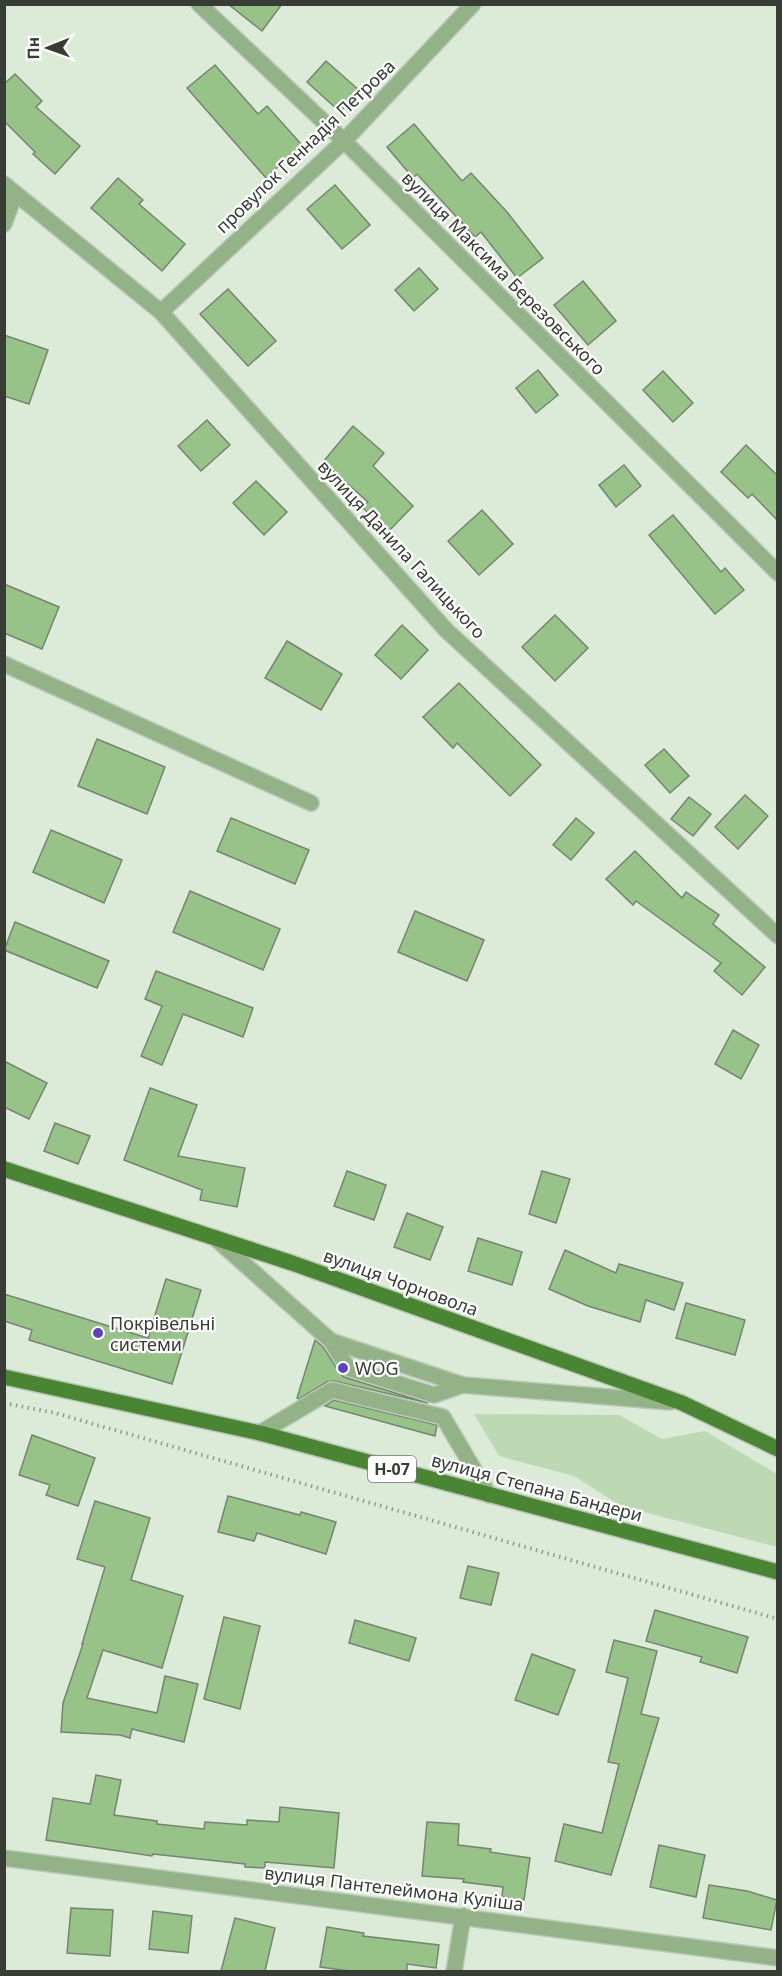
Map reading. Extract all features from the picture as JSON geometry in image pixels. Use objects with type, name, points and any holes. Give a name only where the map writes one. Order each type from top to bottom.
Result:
[{"type":"main road","name":"вулиця Чорновола","points":[[4,1169],[292,1263],[682,1403],[777,1449]]},
{"type":"main road","name":"вулиця Степана Бандери","points":[[4,1377],[260,1433],[777,1572]]},
{"type":"street","name":"вулиця Максима Березовського","points":[[200,4],[344,141],[777,573]]},
{"type":"street","name":"провулок Геннадія Петрова","points":[[161,312],[344,141],[473,4]]},
{"type":"street","name":"вулиця Данила Галицького","points":[[10,189],[161,312],[446,630],[777,936]]},
{"type":"street","points":[[4,224],[10,189]]},
{"type":"street","points":[[4,664],[311,803]]},
{"type":"street","points":[[215,1238],[331,1341],[463,1385],[682,1403]]},
{"type":"street","points":[[260,1433],[332,1390],[443,1417],[489,1495]]},
{"type":"street","name":"вулиця Пантелеймона Куліша","points":[[4,1858],[777,1958]]},
{"type":"street","points":[[454,1971],[463,1916]]},
{"type":"path","points":[[776,4],[777,9]]},
{"type":"path","points":[[4,1403],[66,1416],[777,1619]]},
{"type":"green space","points":[[474,1414],[619,1415],[662,1439],[705,1431],[777,1474],[777,1547],[621,1506],[574,1476],[499,1456]]},
{"type":"building","points":[[228,4],[282,4],[262,31]]},
{"type":"building","points":[[326,61],[360,91],[340,112],[307,82]]},
{"type":"building","points":[[215,65],[258,114],[267,106],[302,145],[266,178],[187,88]]},
{"type":"building","points":[[15,74],[42,101],[36,107],[80,146],[55,174],[33,154],[35,152],[4,121],[4,84]]},
{"type":"building","points":[[414,124],[462,181],[471,173],[507,212],[543,258],[517,278],[481,232],[475,237],[417,174],[413,178],[387,147]]},
{"type":"building","points":[[118,178],[143,200],[139,204],[185,244],[162,271],[91,208]]},
{"type":"building","points":[[335,185],[370,225],[342,249],[307,209]]},
{"type":"building","points":[[419,268],[438,289],[414,311],[395,290]]},
{"type":"building","points":[[583,281],[616,321],[588,345],[554,305]]},
{"type":"building","points":[[228,289],[276,341],[248,366],[200,314]]},
{"type":"building","points":[[4,335],[48,350],[29,404],[4,396]]},
{"type":"building","points":[[538,370],[558,395],[536,413],[516,388]]},
{"type":"building","points":[[663,371],[693,403],[673,422],[643,390]]},
{"type":"building","points":[[207,420],[230,445],[201,471],[178,446]]},
{"type":"building","points":[[353,426],[384,453],[373,466],[413,506],[388,532],[362,507],[368,502],[323,462]]},
{"type":"building","points":[[746,445],[777,475],[777,520],[752,494],[748,498],[721,472]]},
{"type":"building","points":[[624,465],[641,486],[616,507],[599,485]]},
{"type":"building","points":[[256,481],[287,512],[264,535],[233,503]]},
{"type":"building","points":[[482,510],[513,544],[479,575],[448,541]]},
{"type":"building","points":[[673,515],[721,572],[725,568],[744,590],[715,614],[649,535]]},
{"type":"building","points":[[4,584],[59,607],[42,649],[4,633]]},
{"type":"building","points":[[555,615],[588,648],[555,681],[522,647]]},
{"type":"building","points":[[402,625],[428,650],[401,679],[375,655]]},
{"type":"building","points":[[287,641],[342,674],[321,710],[265,678]]},
{"type":"building","points":[[459,683],[541,765],[510,796],[457,743],[453,748],[423,717]]},
{"type":"building","points":[[97,739],[165,767],[147,814],[78,786]]},
{"type":"building","points":[[664,749],[689,776],[670,793],[645,765]]},
{"type":"building","points":[[745,795],[768,816],[738,849],[715,827]]},
{"type":"building","points":[[689,797],[711,814],[693,836],[671,819]]},
{"type":"building","points":[[231,818],[309,850],[295,884],[217,851]]},
{"type":"building","points":[[576,818],[594,833],[571,860],[553,845]]},
{"type":"building","points":[[51,830],[122,860],[104,903],[33,872]]},
{"type":"building","points":[[635,851],[682,898],[686,892],[719,915],[713,924],[765,967],[742,995],[714,971],[721,963],[636,901],[633,905],[606,879]]},
{"type":"building","points":[[190,891],[280,929],[263,970],[173,932]]},
{"type":"building","points":[[415,911],[484,940],[467,981],[398,952]]},
{"type":"building","points":[[15,922],[109,961],[97,988],[4,950]]},
{"type":"building","points":[[156,971],[253,1008],[243,1037],[183,1014],[162,1065],[141,1056],[162,1006],[145,999]]},
{"type":"building","points":[[733,1030],[759,1045],[741,1079],[715,1064]]},
{"type":"building","points":[[4,1061],[47,1083],[29,1119],[4,1107]]},
{"type":"building","points":[[150,1088],[197,1105],[178,1156],[245,1168],[237,1207],[200,1200],[202,1190],[124,1160]]},
{"type":"building","points":[[55,1123],[90,1136],[78,1164],[44,1151]]},
{"type":"building","points":[[347,1171],[386,1185],[374,1220],[334,1206]]},
{"type":"building","points":[[542,1171],[570,1179],[556,1223],[529,1214]]},
{"type":"building","points":[[407,1213],[443,1227],[430,1260],[394,1247]]},
{"type":"building","points":[[478,1238],[522,1252],[512,1285],[468,1271]]},
{"type":"building","points":[[565,1250],[616,1273],[619,1264],[683,1283],[674,1310],[646,1300],[640,1322],[588,1306],[549,1289]]},
{"type":"building","points":[[166,1279],[201,1290],[172,1384],[29,1340],[32,1330],[4,1321],[4,1294],[148,1338]]},
{"type":"building","points":[[686,1303],[745,1320],[735,1355],[676,1338]]},
{"type":"building","points":[[315,1340],[323,1347],[344,1377],[428,1403],[334,1381],[327,1382],[299,1399],[297,1398]]},
{"type":"building","points":[[334,1400],[437,1425],[435,1436],[325,1406]]},
{"type":"building","points":[[32,1435],[95,1458],[78,1506],[46,1495],[50,1485],[19,1475]]},
{"type":"building","points":[[228,1496],[336,1522],[326,1554],[257,1533],[254,1541],[218,1532]]},
{"type":"building","points":[[95,1501],[150,1518],[131,1580],[183,1596],[162,1668],[103,1650],[87,1698],[157,1713],[165,1676],[198,1684],[184,1742],[132,1729],[130,1738],[120,1735],[61,1732],[63,1703],[105,1567],[77,1559]]},
{"type":"building","points":[[468,1566],[499,1573],[491,1605],[460,1598]]},
{"type":"building","points":[[655,1610],[748,1637],[737,1673],[700,1662],[702,1657],[646,1641]]},
{"type":"building","points":[[224,1617],[260,1626],[240,1709],[204,1699]]},
{"type":"building","points":[[355,1620],[416,1638],[409,1661],[349,1643]]},
{"type":"building","points":[[614,1640],[657,1651],[641,1714],[659,1718],[611,1875],[555,1861],[564,1824],[602,1833],[619,1764],[608,1762],[628,1678],[606,1672]]},
{"type":"building","points":[[532,1654],[575,1670],[558,1715],[515,1700]]},
{"type":"building","points":[[96,1775],[121,1780],[114,1815],[157,1821],[157,1824],[204,1829],[205,1822],[247,1825],[247,1820],[279,1822],[280,1807],[339,1813],[334,1868],[265,1862],[265,1868],[245,1867],[245,1864],[153,1854],[152,1856],[46,1840],[53,1798],[90,1804]]},
{"type":"building","points":[[427,1822],[459,1824],[458,1845],[491,1849],[490,1852],[530,1858],[524,1900],[502,1897],[503,1887],[463,1882],[464,1879],[422,1876]]},
{"type":"building","points":[[659,1845],[705,1855],[696,1897],[650,1887]]},
{"type":"building","points":[[709,1885],[747,1891],[777,1900],[771,1930],[703,1918]]},
{"type":"building","points":[[71,1908],[113,1910],[110,1956],[67,1953]]},
{"type":"building","points":[[153,1911],[192,1916],[188,1953],[149,1949]]},
{"type":"building","points":[[235,1918],[275,1928],[265,1971],[221,1971]]},
{"type":"building","points":[[327,1927],[364,1933],[363,1936],[439,1945],[436,1968],[407,1964],[407,1971],[350,1971],[320,1967]]},
{"type":"place","name":"Покрівельні системи","points":[[98,1333]]},
{"type":"place","name":"WOG","points":[[343,1368]]}]
